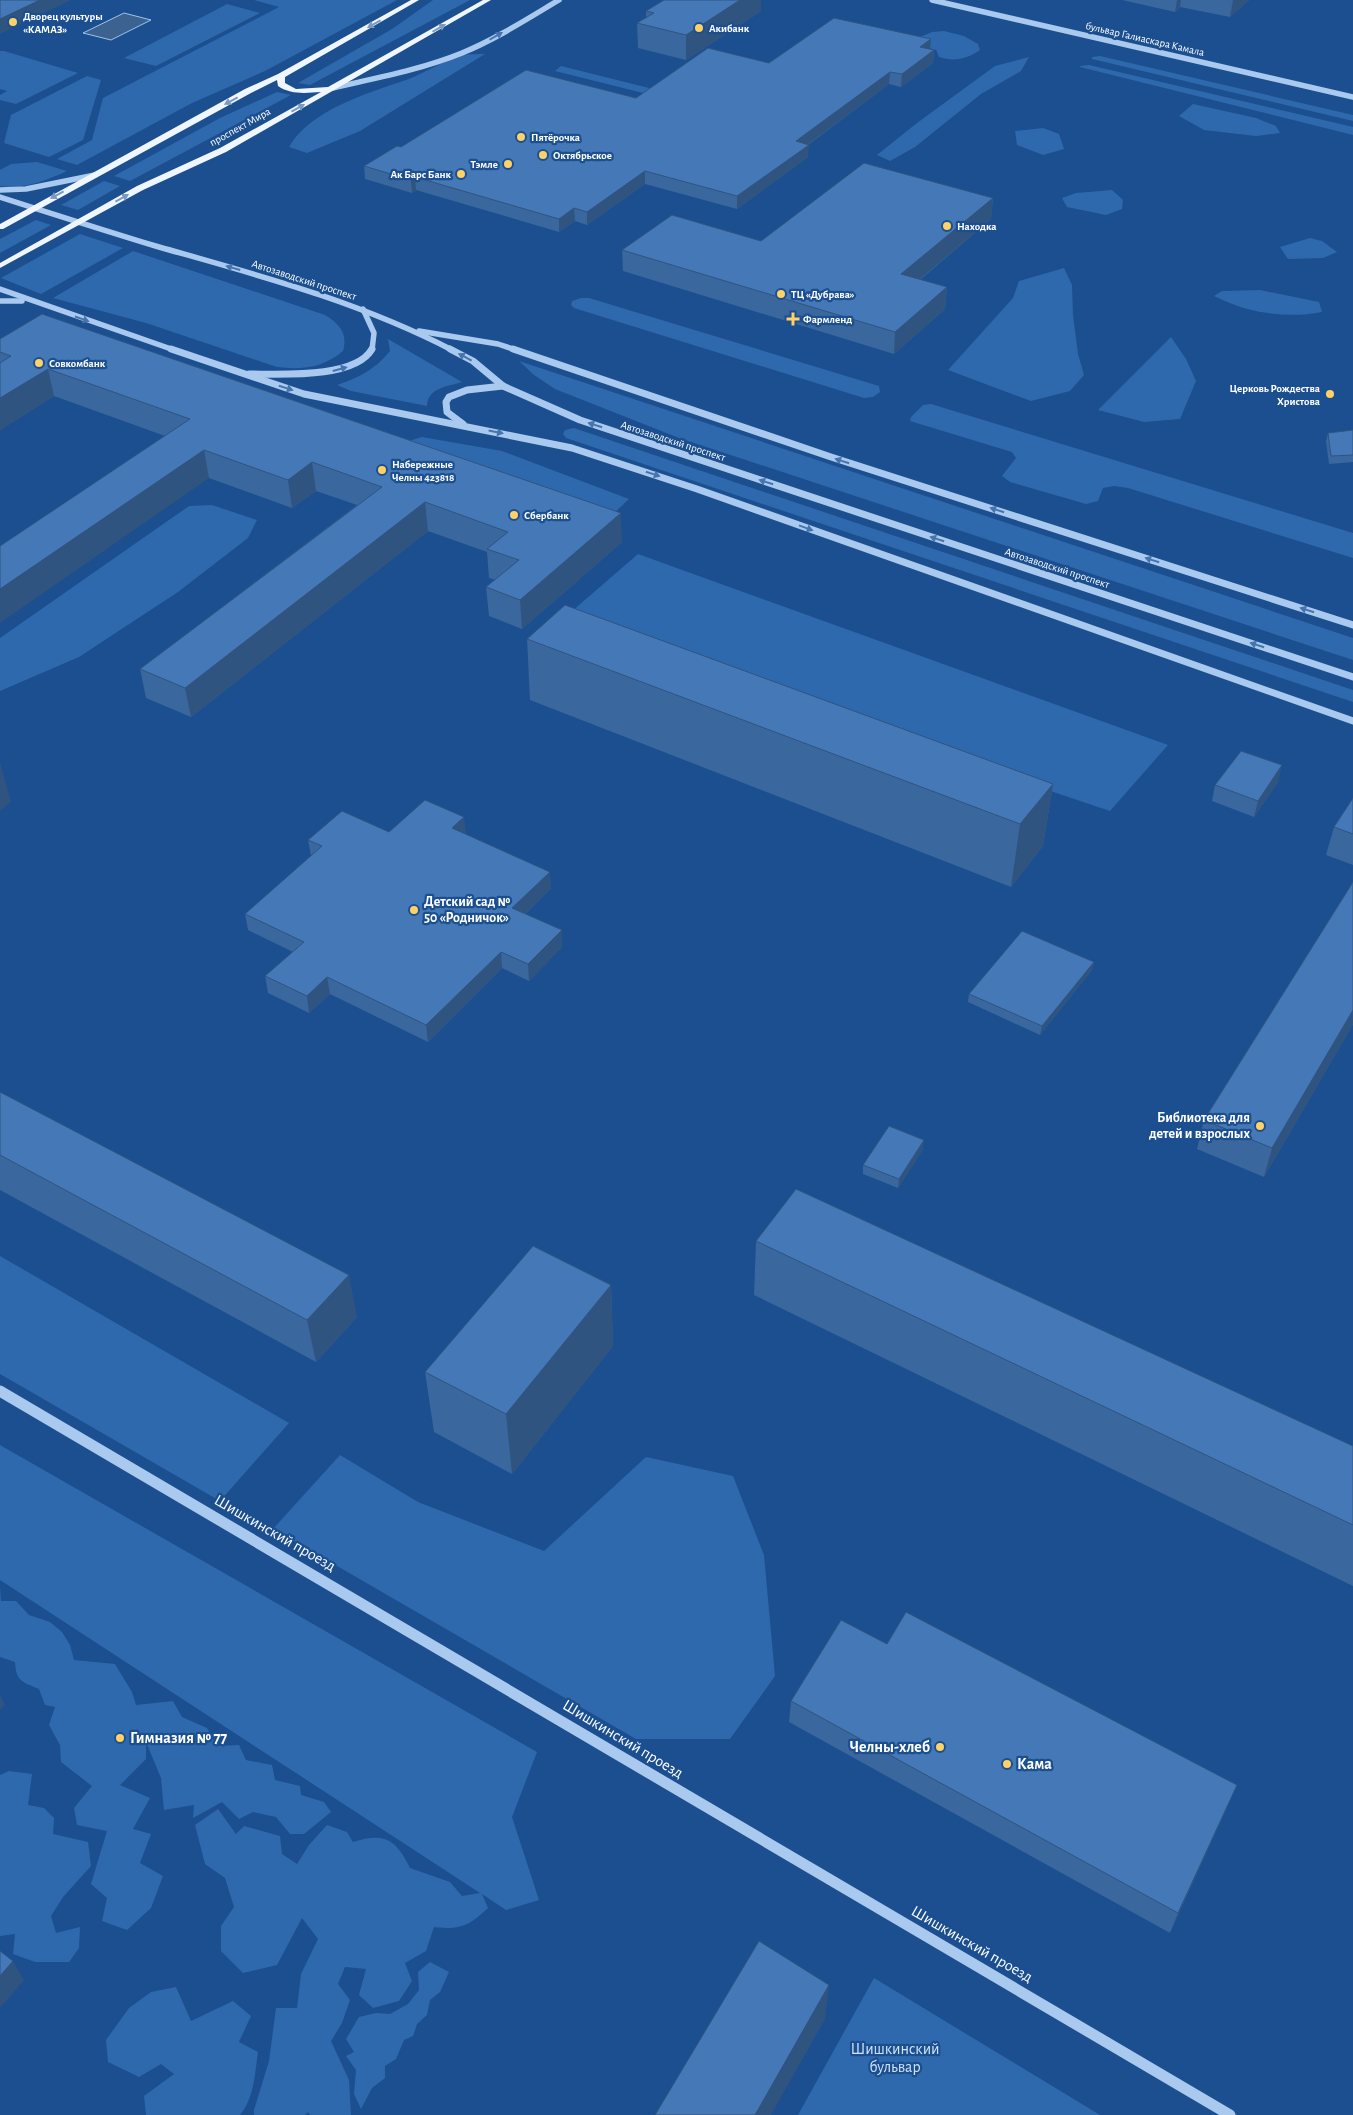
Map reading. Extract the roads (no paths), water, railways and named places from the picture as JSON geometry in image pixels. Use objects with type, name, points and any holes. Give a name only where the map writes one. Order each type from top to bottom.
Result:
[{"type":"main road","name":"проспект Мира","points":[[0,227],[240,96],[281,76],[416,0]]},
{"type":"main road","name":"проспект Мира","points":[[0,266],[140,188],[223,150],[488,0]]},
{"type":"main road","points":[[281,76],[281,84],[285,88],[296,91],[333,88]]},
{"type":"street","points":[[333,88],[448,58],[488,40],[559,0]]},
{"type":"street","name":"бульвар Галиаскара Камала","points":[[932,0],[1353,97]]},
{"type":"street","points":[[0,190],[26,189],[96,175]]},
{"type":"street","name":"Автозаводский проспект","points":[[0,197],[170,250],[310,290],[363,309],[411,329],[473,361],[503,386],[580,420],[1353,677]]},
{"type":"street","points":[[0,290],[304,394],[572,448],[1353,721]]},
{"type":"street","points":[[0,301],[36,302]]},
{"type":"street","points":[[239,373],[296,375],[330,372],[354,365],[371,353],[376,339],[373,326],[363,309]]},
{"type":"street","points":[[411,329],[498,344],[831,457],[1353,625]]},
{"type":"street","points":[[467,427],[446,412],[446,402],[450,397],[471,390],[503,386]]},
{"type":"street","name":"Шишкинский проезд","points":[[0,1391],[1230,2115]]},
{"type":"place","name":"Дворец культуры «КАМАЗ»","points":[[13,22]]},
{"type":"place","name":"Акибанк","points":[[699,28]]},
{"type":"place","name":"Пятёрочка","points":[[521,137]]},
{"type":"place","name":"Октябрьское","points":[[543,155]]},
{"type":"place","name":"Тэмле","points":[[508,164]]},
{"type":"place","name":"Ак Барс Банк","points":[[461,174]]},
{"type":"place","name":"Находка","points":[[947,226]]},
{"type":"place","name":"ТЦ «Дубрава»","points":[[781,294]]},
{"type":"place","name":"Фармленд","points":[[793,319]]},
{"type":"place","name":"Совкомбанк","points":[[39,363]]},
{"type":"place","name":"Церковь Рождества Христова","points":[[1330,394]]},
{"type":"place","name":"Набережные Челны 423818","points":[[382,470]]},
{"type":"place","name":"Сбербанк","points":[[514,515]]},
{"type":"place","name":"Детский сад № 50 «Родничок»","points":[[414,910]]},
{"type":"place","name":"Библиотека для детей и взрослых","points":[[1260,1126]]},
{"type":"place","name":"Гимназия № 77","points":[[120,1738]]},
{"type":"place","name":"Челны-хлеб","points":[[940,1747]]},
{"type":"place","name":"Кама","points":[[1007,1764]]},
{"type":"park label","name":"Шишкинский бульвар","points":[[895,2058]]}]
